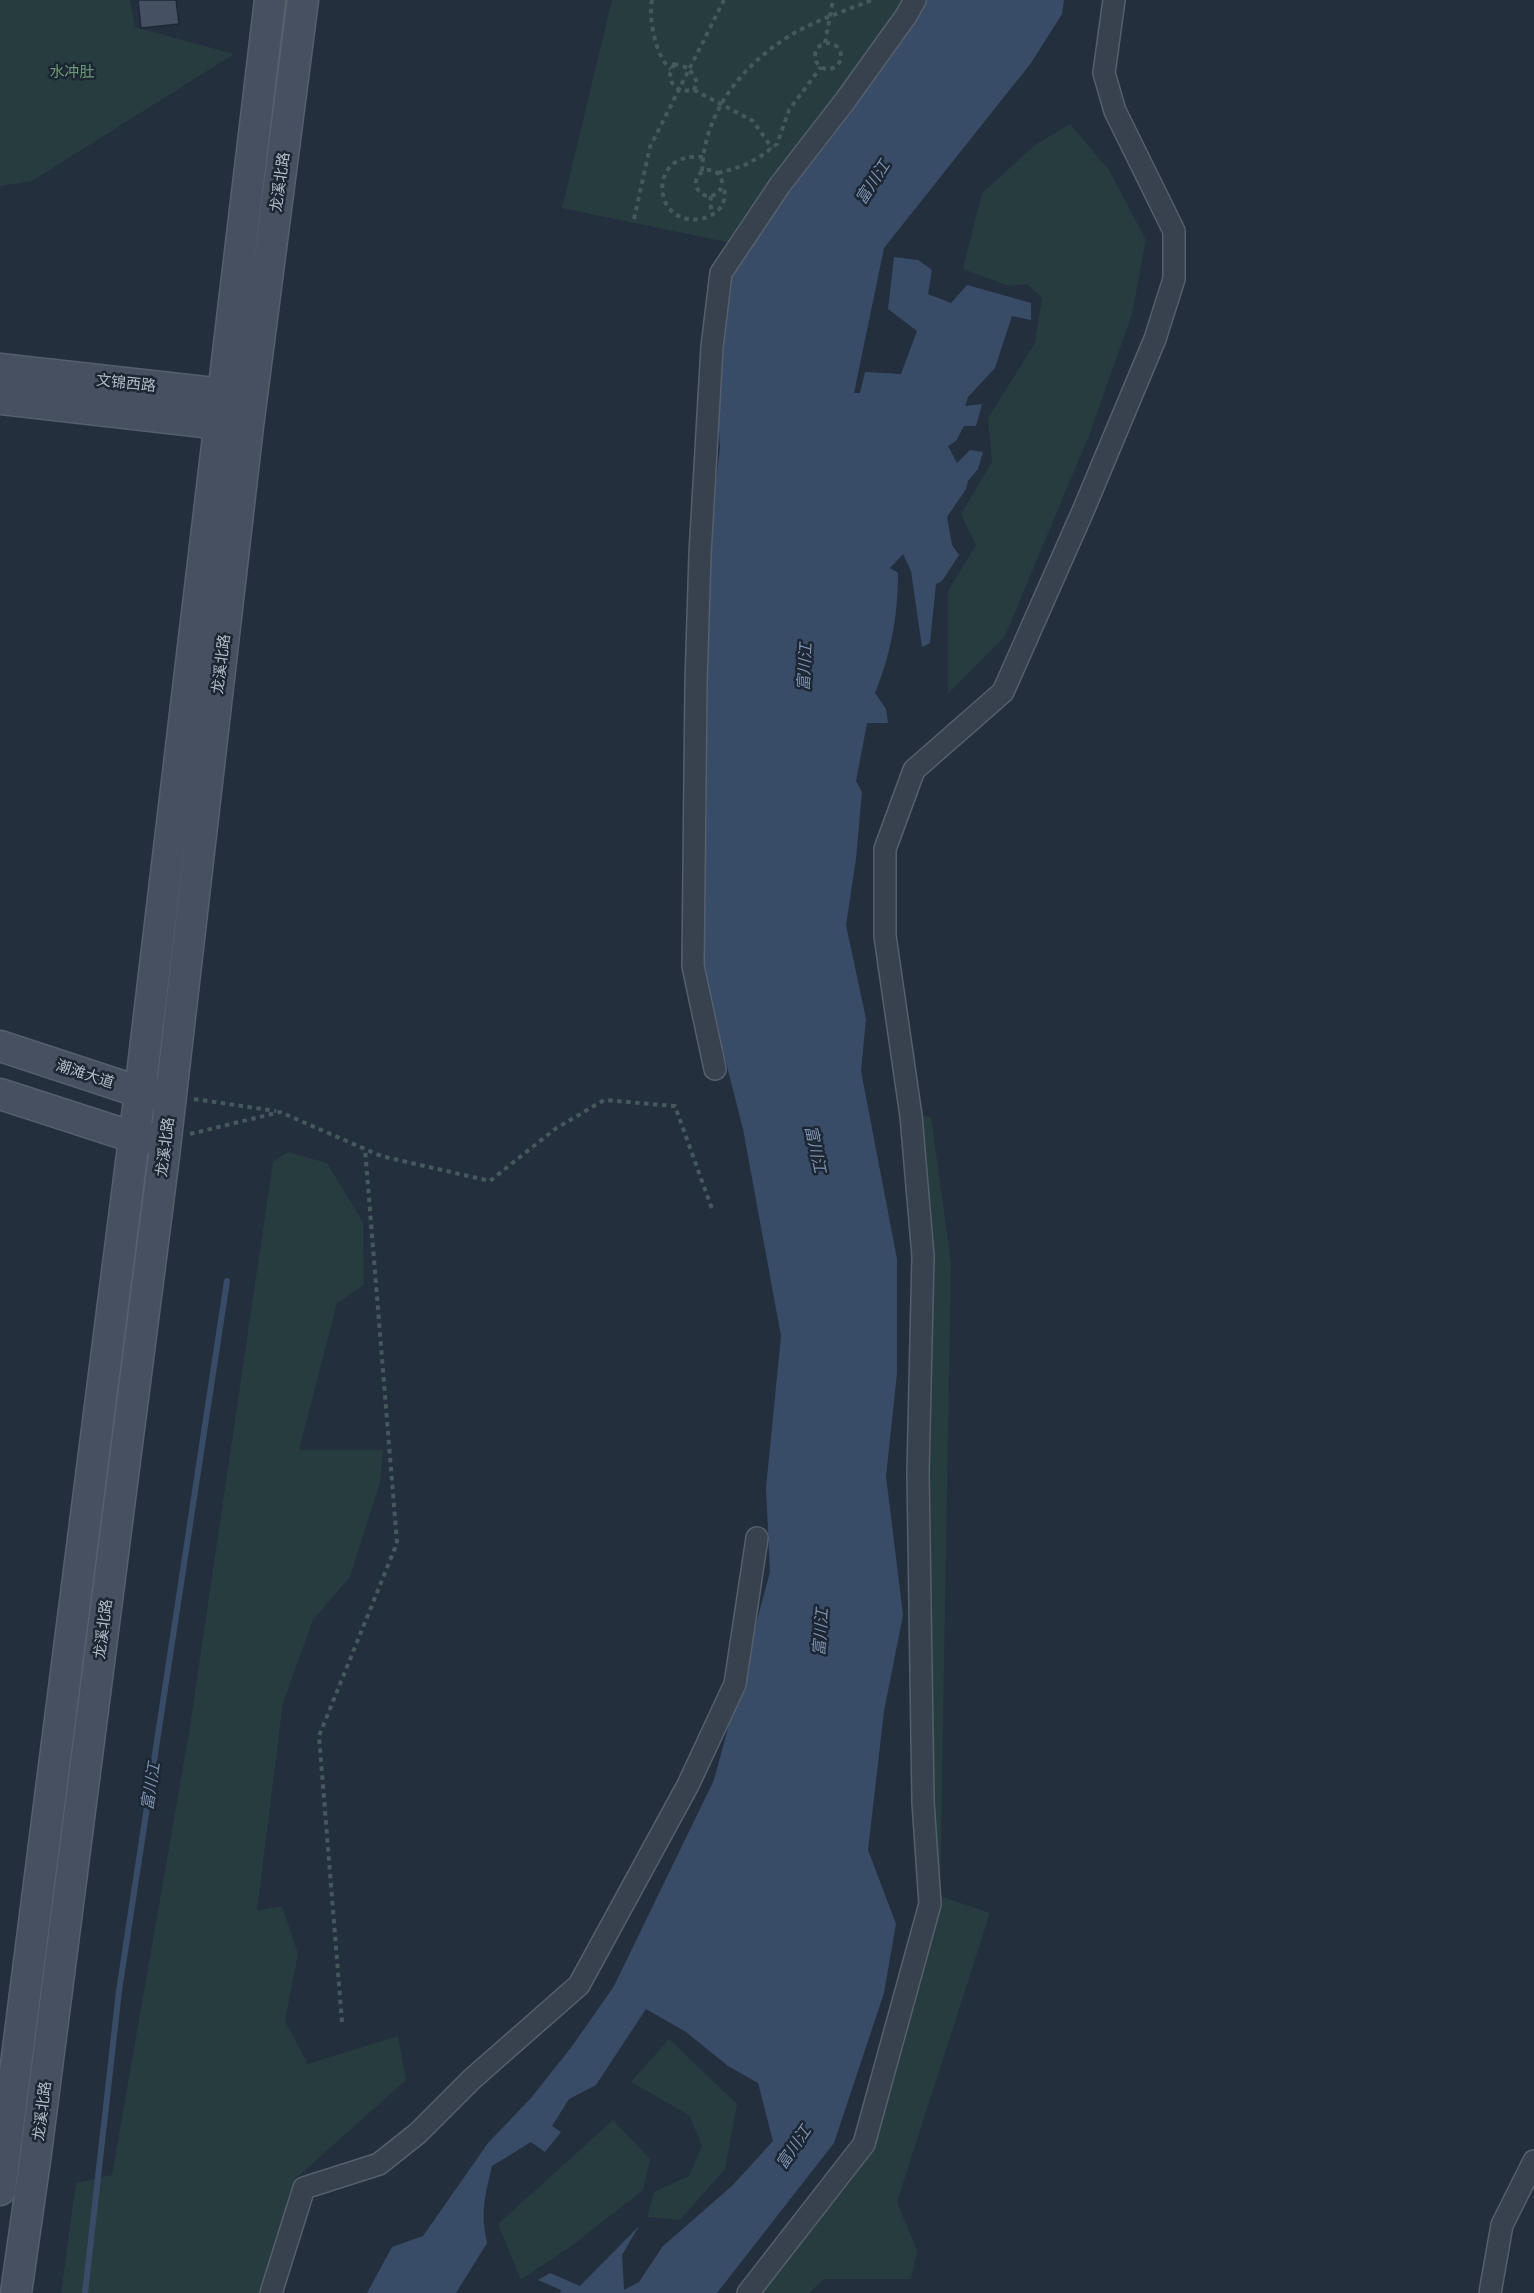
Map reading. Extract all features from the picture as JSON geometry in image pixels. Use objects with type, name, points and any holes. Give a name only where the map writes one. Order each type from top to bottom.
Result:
[{"type":"main road","name":"龙溪北路","points":[[16,2293],[36,2153],[171,1096],[236,411],[270,0]]},
{"type":"main road","name":"龙溪北路","points":[[0,2190],[3,2151],[140,1092],[236,411],[303,0]]},
{"type":"main road","name":"文锦西路","points":[[0,369],[236,411]]},
{"type":"main road","name":"文锦西路","points":[[0,399],[236,411]]},
{"type":"main road","name":"潮滩大道","points":[[0,1046],[140,1092],[171,1096]]},
{"type":"main road","points":[[0,1094],[134,1137],[166,1140]]},
{"type":"main road","points":[[3,2151],[36,2153]]},
{"type":"street","points":[[715,1069],[693,966],[696,683],[700,554],[712,347],[721,273],[780,185],[845,101],[915,0]]},
{"type":"street","points":[[748,2293],[864,2144],[930,1904],[923,1802],[918,1472],[923,1256],[911,1116],[885,936],[885,849],[914,770],[1003,692],[1083,511],[1155,339],[1174,279],[1174,231],[1115,111],[1104,73],[1114,0]]},
{"type":"street","points":[[271,2293],[304,2188],[379,2164],[418,2133],[472,2079],[579,1985],[688,1785],[735,1684],[757,1538]]},
{"type":"street","points":[[1490,2293],[1502,2225],[1534,2162]]},
{"type":"path","points":[[652,0],[654,39],[667,66],[671,69]]},
{"type":"path","points":[[634,219],[650,147],[677,89],[724,0]]},
{"type":"path","points":[[825,43],[837,46],[842,58],[838,66],[834,68],[821,67],[815,60],[816,51],[825,43],[833,0]]},
{"type":"path","points":[[723,184],[719,192],[711,196],[702,194],[696,187],[697,178],[702,171],[708,132],[720,104],[738,78],[792,35],[872,0]]},
{"type":"path","points":[[694,90],[697,81],[689,68],[674,64],[670,78],[677,89],[694,90],[753,122],[772,148]]},
{"type":"path","points":[[718,173],[743,166],[777,144],[789,110],[821,67]]},
{"type":"path","points":[[702,171],[711,169],[718,173],[726,193],[720,207],[713,214],[699,220],[684,219],[675,214],[663,198],[662,188],[669,169],[676,161],[686,158],[703,158]]},
{"type":"path","points":[[711,196],[710,204],[713,214]]},
{"type":"path","points":[[171,1096],[280,1112],[381,1156],[490,1180],[555,1129],[604,1100],[675,1106],[712,1209]]},
{"type":"path","points":[[166,1140],[280,1112]]},
{"type":"path","points":[[342,2022],[319,1736],[397,1543],[364,1149]]},
{"type":"green space","name":"水冲肚","points":[[0,0],[130,0],[135,27],[234,54],[32,181],[0,186]]},
{"type":"green space","points":[[612,0],[914,0],[731,243],[562,208]]},
{"type":"green space","points":[[1070,124],[1109,170],[1146,240],[1132,314],[1090,433],[1005,636],[948,694],[948,591],[976,545],[961,514],[992,462],[988,418],[1035,343],[1042,298],[1027,284],[1009,286],[963,269],[982,193],[1035,145]]},
{"type":"green space","points":[[918,1115],[931,1117],[951,1263],[940,1896],[990,1913],[897,2202],[917,2251],[911,2279],[824,2279],[809,2293],[755,2293],[872,2150],[935,1898]]},
{"type":"green space","points":[[288,1152],[327,1163],[363,1222],[364,1285],[337,1303],[299,1450],[383,1450],[380,1482],[350,1577],[313,1620],[283,1703],[257,1911],[282,1906],[298,1954],[285,2021],[308,2064],[398,2036],[406,2080],[295,2179],[267,2293],[61,2293],[76,2183],[112,2175],[189,1733],[273,1162]]},
{"type":"green space","points":[[669,2039],[737,2104],[725,2169],[680,2220],[647,2217],[654,2192],[689,2176],[702,2146],[689,2115],[631,2082]]},
{"type":"green space","points":[[613,2120],[650,2159],[643,2190],[570,2247],[521,2280],[498,2224]]},
{"type":"water","points":[[922,0],[1064,0],[1062,14],[1031,63],[884,248],[854,393],[860,393],[865,372],[901,374],[917,331],[888,309],[894,257],[918,260],[932,270],[928,294],[951,303],[967,285],[1031,303],[1031,320],[1012,316],[995,368],[968,397],[965,406],[982,404],[976,426],[964,426],[956,441],[948,446],[957,463],[970,450],[983,452],[978,469],[968,481],[966,489],[947,517],[952,545],[959,555],[942,581],[936,584],[930,643],[922,647],[911,571],[903,554],[890,568],[898,573],[897,604],[889,649],[875,693],[886,709],[888,723],[867,723],[856,781],[862,792],[856,859],[846,925],[866,1019],[861,1071],[897,1259],[897,1373],[886,1476],[903,1615],[884,1711],[868,1850],[896,1924],[884,1993],[834,2143],[717,2293],[560,2293],[561,2290],[538,2280],[550,2273],[580,2286],[639,2226],[622,2255],[624,2290],[639,2282],[663,2246],[732,2186],[773,2141],[758,2083],[728,2066],[686,2032],[646,2009],[596,2085],[569,2099],[552,2126],[561,2132],[545,2152],[531,2142],[492,2166],[485,2196],[487,2243],[456,2293],[367,2293],[392,2247],[423,2236],[488,2143],[531,2098],[573,2045],[614,1986],[714,1780],[770,1572],[766,1488],[781,1336],[743,1129],[700,960],[706,563],[720,448],[717,391],[725,281]]},
{"type":"building","points":[[138,0],[176,0],[179,24],[141,28]]},
{"type":"waterway","name":"富川江","points":[[85,2293],[119,1991],[227,1281]]}]
